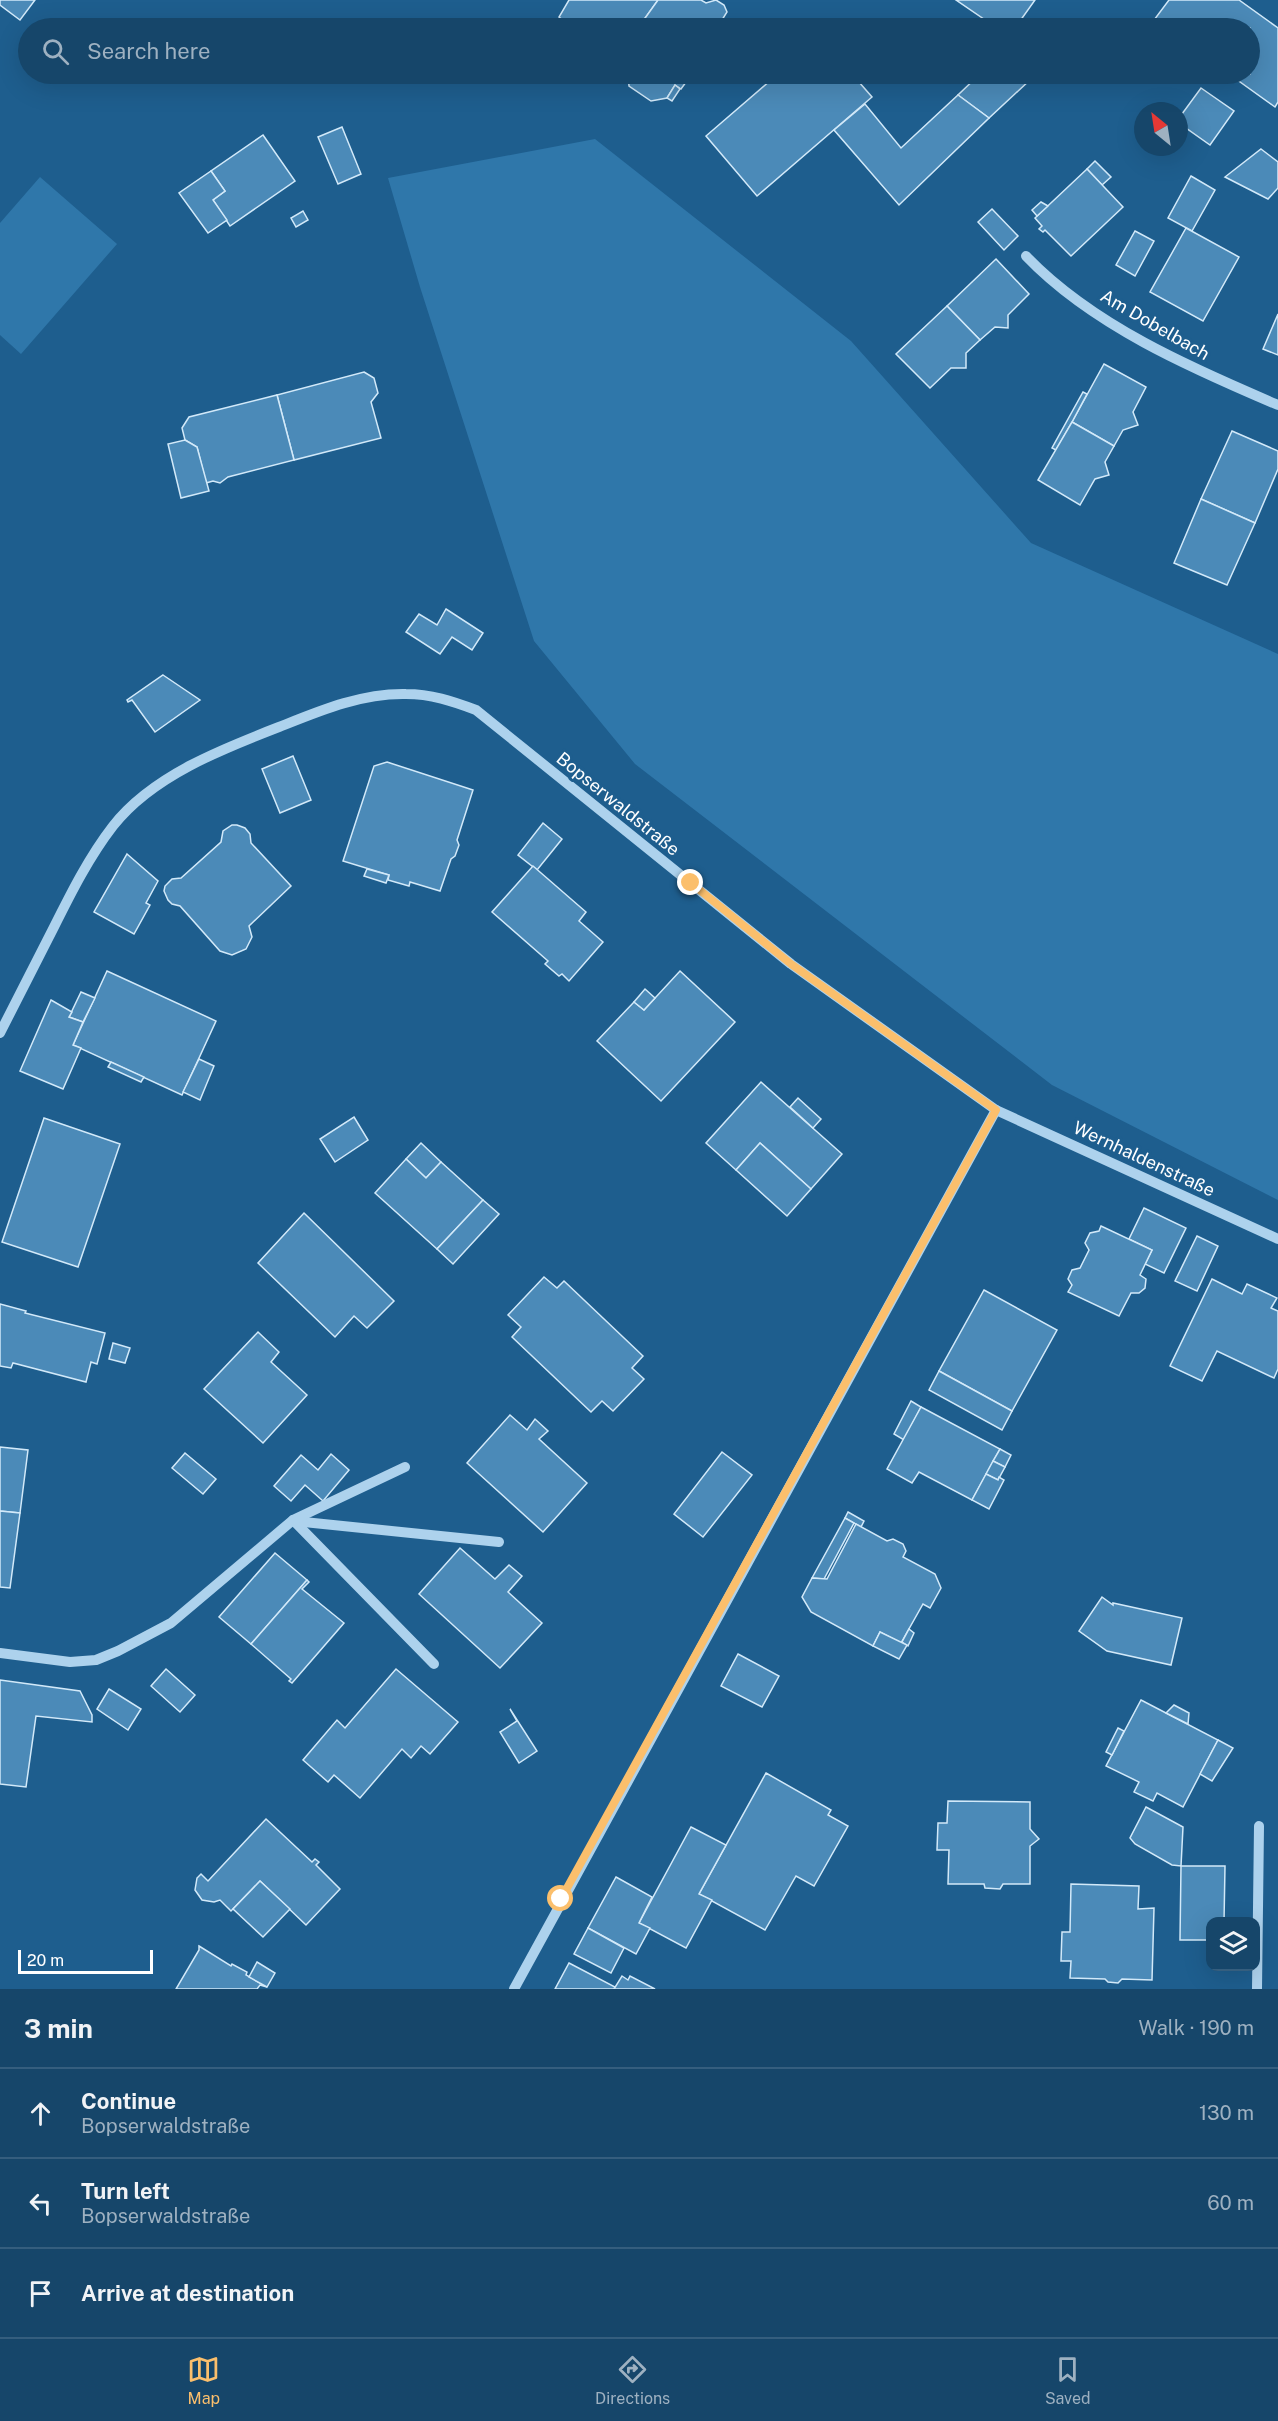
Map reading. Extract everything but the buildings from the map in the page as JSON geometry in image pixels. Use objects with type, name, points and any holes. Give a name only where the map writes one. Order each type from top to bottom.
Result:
[{"type":"street","name":"Am Dobelbach","points":[[1026,256],[1044,274],[1109,322],[1214,377],[1278,405]]},
{"type":"street","name":"Bopserwaldstraße","points":[[0,1033],[91,859],[114,824],[144,797],[173,776],[220,750],[316,712],[364,698],[404,693],[440,696],[476,710],[791,964],[996,1110]]},
{"type":"street","name":"Wernhaldenstraße","points":[[996,1110],[1278,1239]]},
{"type":"street","points":[[514,1989],[996,1110]]},
{"type":"street","points":[[0,1653],[70,1662],[96,1660],[117,1652],[171,1623],[293,1521],[405,1467]]},
{"type":"street","points":[[293,1521],[499,1542]]},
{"type":"street","points":[[293,1521],[434,1664]]},
{"type":"street","points":[[1257,1989],[1259,1826]]},
{"type":"shaded area","points":[[595,139],[851,341],[1031,543],[1278,654],[1278,1200],[1052,1085],[635,764],[534,641],[420,287],[388,178]]},
{"type":"shaded area","points":[[40,177],[117,244],[21,354],[0,335],[0,223]]},
{"type":"route","points":[[561,1899],[996,1110],[791,964],[691,883]]}]
